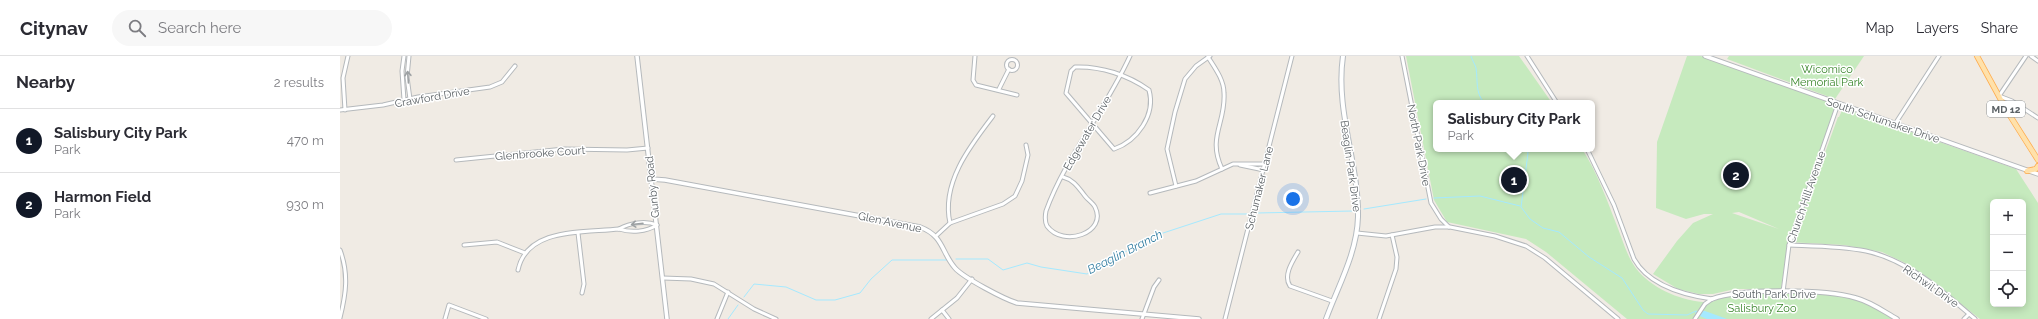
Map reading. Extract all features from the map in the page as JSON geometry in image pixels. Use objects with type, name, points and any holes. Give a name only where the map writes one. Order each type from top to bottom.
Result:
[{"type":"main road","name":"Beaglin Park Drive","points":[[1326,319],[1353,250],[1356,233],[1357,196],[1341,91],[1343,56]]},
{"type":"main road","name":"MD 12","points":[[1977,56],[1999,96],[2038,160]]},
{"type":"main road","points":[[2027,170],[2038,166]]},
{"type":"street","points":[[345,110],[343,78],[348,56]]},
{"type":"street","points":[[404,56],[402,71],[404,100]]},
{"type":"street","points":[[409,56],[407,77],[410,99]]},
{"type":"street","name":"Gunby Road","points":[[637,56],[667,319]]},
{"type":"street","points":[[975,56],[972,80],[976,85],[999,89],[1017,95]]},
{"type":"street","name":"Edgewater Drive","points":[[1063,177],[1075,183],[1094,206],[1096,216],[1094,225],[1088,232],[1080,235],[1061,237],[1053,233],[1047,226],[1045,220],[1046,212],[1068,164],[1093,124],[1130,56]]},
{"type":"street","points":[[1176,186],[1167,149],[1175,112],[1185,80],[1196,66],[1209,56],[1218,72],[1224,92],[1224,105],[1216,136],[1215,147],[1222,169]]},
{"type":"street","name":"Schumaker Lane","points":[[1225,319],[1292,56]]},
{"type":"street","name":"North Park Drive","points":[[1402,56],[1431,203],[1441,219],[1450,227]]},
{"type":"street","points":[[1527,56],[1555,100]]},
{"type":"street","name":"South Schumaker Drive","points":[[1705,56],[2038,174]]},
{"type":"street","points":[[1895,124],[1939,56]]},
{"type":"street","points":[[2026,56],[1999,96],[2012,101],[2038,118]]},
{"type":"street","points":[[2031,56],[2038,60]]},
{"type":"street","points":[[999,89],[1009,70],[1013,70],[1017,66],[1016,62],[1012,58],[1006,62],[1006,66],[1009,70]]},
{"type":"street","name":"Crawford Drive","points":[[340,110],[383,105],[404,100],[490,87],[502,82],[515,66]]},
{"type":"street","points":[[1075,67],[1087,67],[1121,75],[1136,81],[1149,90],[1150,107],[1144,125],[1120,147],[1114,149],[1093,124],[1066,93],[1071,70],[1075,67]]},
{"type":"street","name":"Church Hill Avenue","points":[[1783,292],[1790,245],[1838,104]]},
{"type":"street","points":[[950,223],[947,204],[962,158],[993,116]]},
{"type":"street","points":[[936,236],[950,223],[1003,204],[1015,196],[1022,181],[1028,153],[1026,145]]},
{"type":"street","name":"Glenbrooke Court","points":[[456,160],[564,149],[627,150],[648,148]]},
{"type":"street","name":"South Park Drive","points":[[1589,152],[1601,176],[1634,258],[1639,266],[1653,278],[1678,292],[1712,299],[1737,292],[1828,294],[1854,298],[1867,302],[1896,319]]},
{"type":"street","points":[[1150,193],[1196,181],[1236,164],[1265,164]]},
{"type":"street","points":[[1236,164],[1264,170]]},
{"type":"street","name":"Glen Avenue","points":[[651,179],[673,181],[925,229],[936,236],[943,244],[955,267],[972,279],[1005,298],[1017,303],[1199,319]]},
{"type":"street","points":[[518,270],[525,253],[531,246],[543,239],[578,233],[619,229],[627,225],[650,222],[656,225],[650,229],[628,232],[619,229]]},
{"type":"street","points":[[1356,233],[1373,236],[1392,235],[1435,227],[1450,227],[1495,236],[1526,246],[1545,258],[1618,319]]},
{"type":"street","points":[[578,233],[584,284],[582,293]]},
{"type":"street","points":[[1379,319],[1396,269],[1397,257],[1392,235]]},
{"type":"street","points":[[464,245],[497,242],[525,253]]},
{"type":"street","name":"Richwil Drive","points":[[1790,245],[1851,249],[1881,256],[1917,274],[1975,319]]},
{"type":"street","points":[[340,250],[347,279],[345,299],[340,318]]},
{"type":"street","points":[[1298,252],[1288,273],[1287,278],[1290,286],[1332,301]]},
{"type":"street","points":[[663,278],[701,280],[714,284],[754,310],[776,319]]},
{"type":"street","points":[[931,319],[957,298],[972,279]]},
{"type":"street","points":[[1142,319],[1154,287],[1159,280]]},
{"type":"street","points":[[717,319],[728,292]]},
{"type":"street","points":[[1695,319],[1701,309],[1712,299]]},
{"type":"street","points":[[445,319],[449,305],[486,319]]},
{"type":"street","points":[[942,310],[949,319]]},
{"type":"street","points":[[1964,319],[1969,314]]},
{"type":"green space","name":"Salisbury Zoo","points":[[1406,56],[1519,56],[1550,100],[1433,100],[1433,152],[1584,152],[1601,186],[1626,250],[1635,267],[1653,284],[1662,290],[1681,298],[1701,302],[1711,302],[1721,297],[1735,294],[1758,292],[1822,294],[1852,298],[1865,302],[1893,319],[1627,319],[1546,252],[1526,239],[1447,222],[1434,200]]},
{"type":"green space","points":[[1687,56],[1701,56],[1838,104],[1803,213],[1838,117],[1843,108],[2016,169],[2038,203],[2038,319],[1980,319],[1927,277],[1905,263],[1882,252],[1844,245],[1788,242],[1781,289],[1735,289],[1713,294],[1699,294],[1678,289],[1653,274],[1677,241],[1693,223],[1713,214],[1704,214],[1686,219],[1656,208],[1657,142]],"holes":[[[1739,212],[1779,229],[1732,213]]]},
{"type":"green space","name":"Wicomico Memorial Park","points":[[1729,56],[1864,56],[1835,99],[1727,59]]},
{"type":"water","points":[[1696,311],[1705,311],[1727,319],[1707,319],[1695,314]]},
{"type":"waterway","points":[[1471,56],[1476,68],[1478,91],[1482,100]]},
{"type":"waterway","points":[[1528,152],[1521,207],[1530,219],[1543,228],[1559,232],[1589,257],[1622,278],[1643,310],[1648,314],[1687,315],[1696,311]]},
{"type":"waterway","name":"Beaglin Branch","points":[[1434,198],[1480,196],[1520,206]]},
{"type":"waterway","name":"Beaglin Branch","points":[[1364,209],[1426,199]]},
{"type":"waterway","name":"Beaglin Branch","points":[[1257,213],[1353,211]]},
{"type":"waterway","name":"Beaglin Branch","points":[[956,259],[988,259],[1003,270],[1027,263],[1041,267],[1087,274],[1151,237],[1221,214],[1249,214]]},
{"type":"waterway","name":"Beaglin Branch","points":[[744,297],[754,284],[786,287],[816,300],[835,300],[860,293],[871,279],[892,260],[947,260]]},
{"type":"waterway","name":"Beaglin Branch","points":[[728,319],[738,305]]},
{"type":"place","name":"Harmon Field","points":[[1736,175]]},
{"type":"place","name":"Salisbury City Park","points":[[1514,180]]}]
